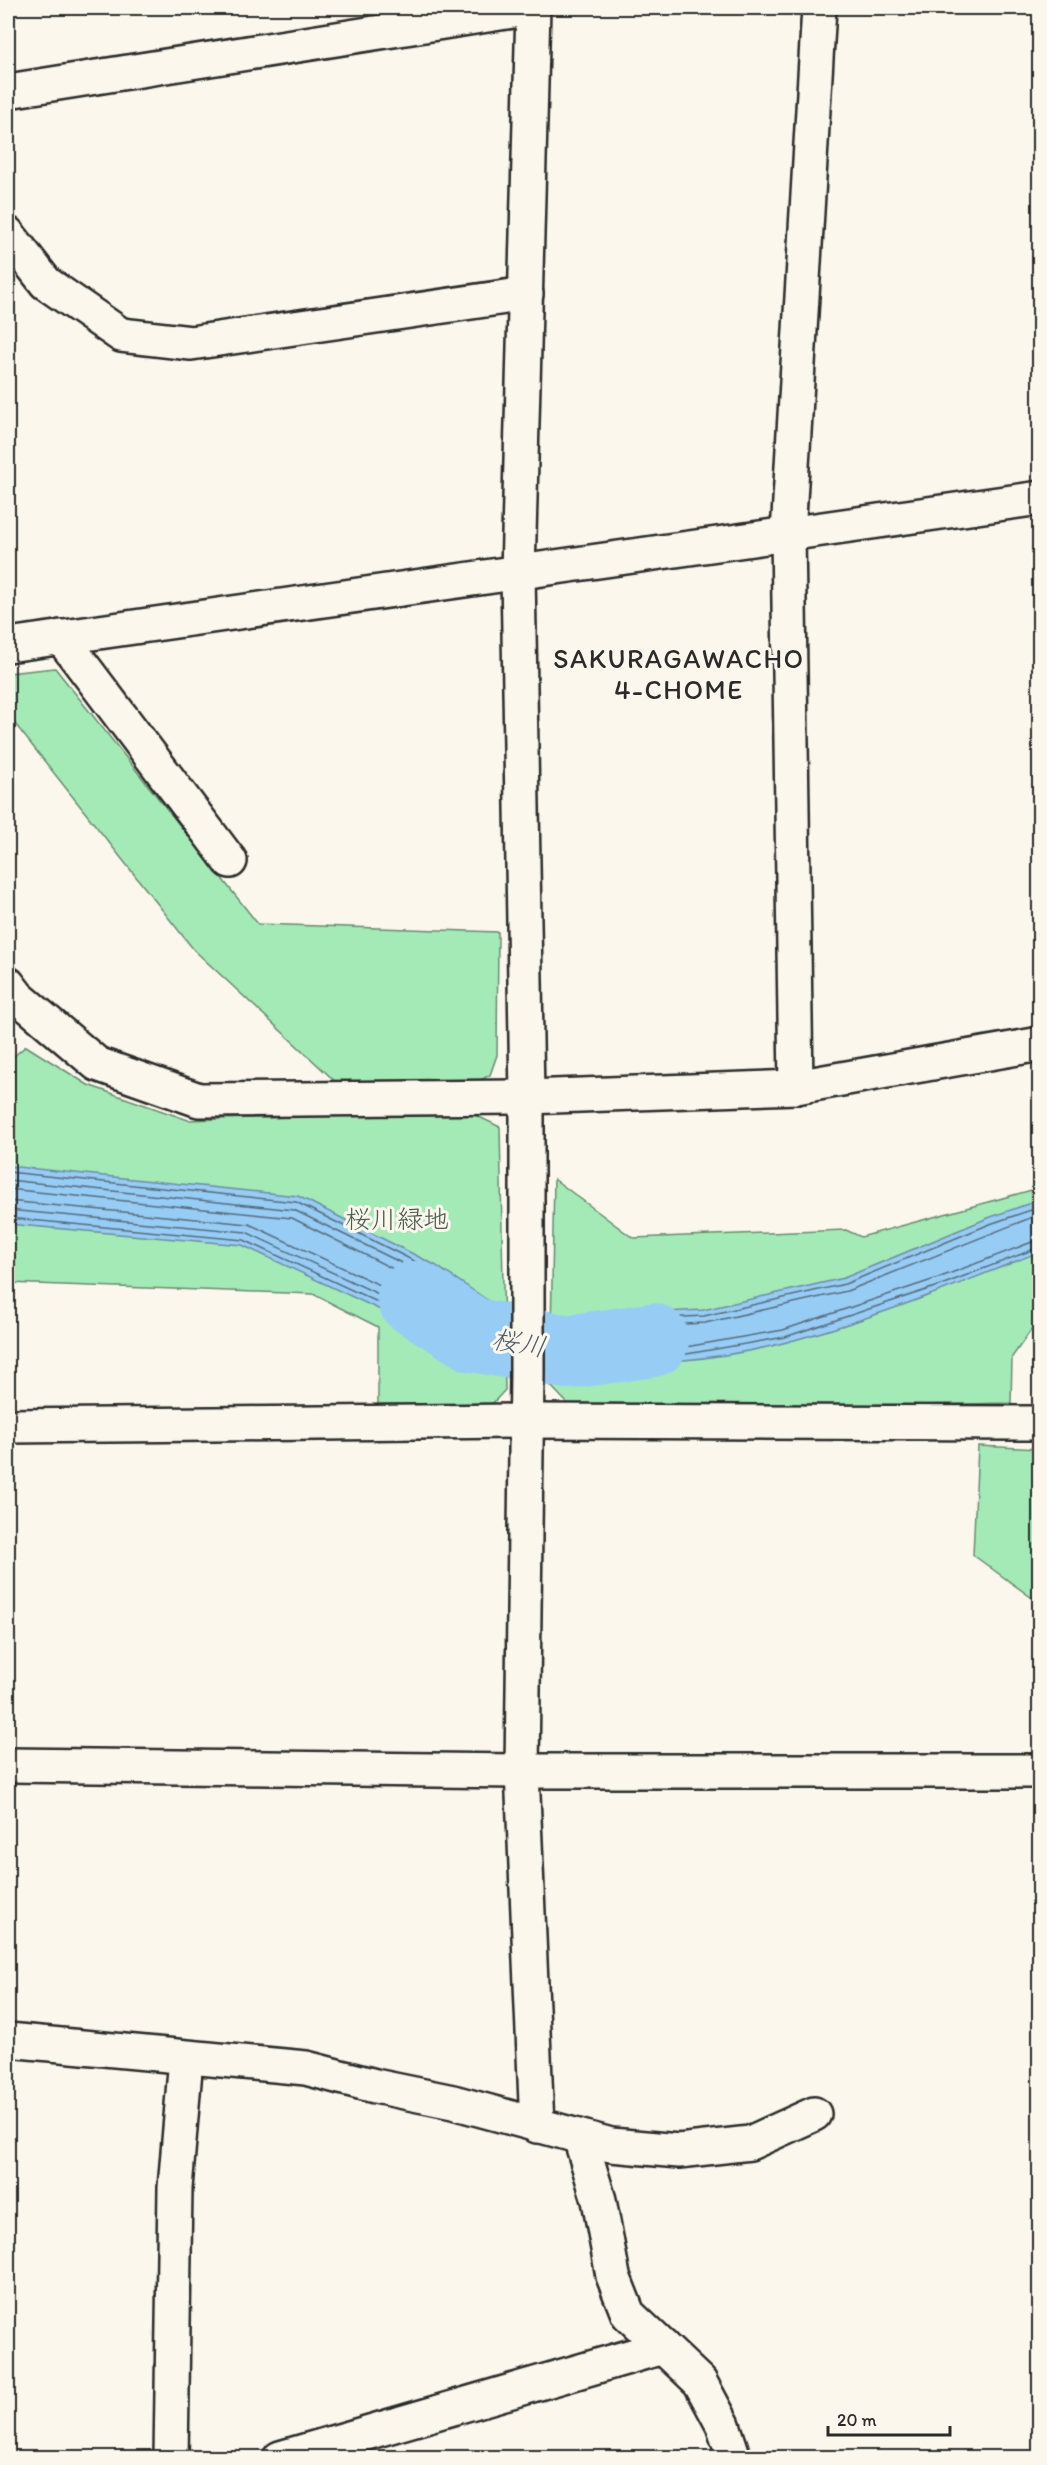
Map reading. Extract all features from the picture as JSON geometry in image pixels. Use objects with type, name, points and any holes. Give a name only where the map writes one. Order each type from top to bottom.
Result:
[{"type":"street","points":[[8,90],[532,8],[518,573],[526,1097],[527,1372],[522,1771],[537,2126]]},
{"type":"street","points":[[796,1088],[788,534],[819,8]]},
{"type":"street","points":[[8,234],[46,283],[121,335],[191,344],[526,294]]},
{"type":"street","points":[[12,639],[61,637],[1040,498]]},
{"type":"street","points":[[61,637],[230,861]]},
{"type":"street","points":[[8,984],[18,998],[97,1064],[199,1100],[526,1097],[796,1088],[1040,1044]]},
{"type":"street","points":[[8,1426],[526,1421],[1040,1423]]},
{"type":"street","points":[[8,1765],[522,1771],[1040,1771]]},
{"type":"street","points":[[8,2040],[306,2068],[611,2145],[679,2151],[750,2143],[814,2114]]},
{"type":"street","points":[[171,2457],[175,2188],[186,2058]]},
{"type":"street","points":[[580,2137],[599,2200],[613,2276],[628,2314],[700,2382],[723,2425],[734,2457]]},
{"type":"street","points":[[280,2457],[663,2347]]},
{"type":"green space","points":[[55,668],[258,924],[498,932],[497,1055],[490,1075],[473,1084],[337,1083],[194,950],[8,715],[8,673]]},
{"type":"green space","name":"桜川緑地","points":[[26,1046],[88,1085],[188,1120],[469,1112],[500,1127],[505,1390],[491,1405],[378,1404],[378,1327],[313,1294],[8,1283],[8,1061]]},
{"type":"green space","points":[[554,1179],[633,1238],[846,1230],[861,1237],[1039,1188],[1039,1319],[1012,1357],[1011,1403],[868,1406],[568,1404],[550,1385]]},
{"type":"green space","points":[[978,1446],[1039,1449],[1039,1603],[973,1555]]},
{"type":"water","points":[[8,1166],[298,1196],[435,1265],[505,1312],[504,1368],[242,1245],[8,1224]]},
{"type":"water","points":[[1039,1200],[1039,1252],[883,1312],[787,1342],[729,1354],[671,1361],[553,1367],[552,1318],[703,1310],[844,1278],[988,1218]]},
{"type":"waterway","name":"桜川","points":[[414,1298],[474,1335],[568,1352],[652,1340]]},
{"type":"district","name":"SAKURAGAWACHO 4-CHOME","points":[[679,674]]}]
